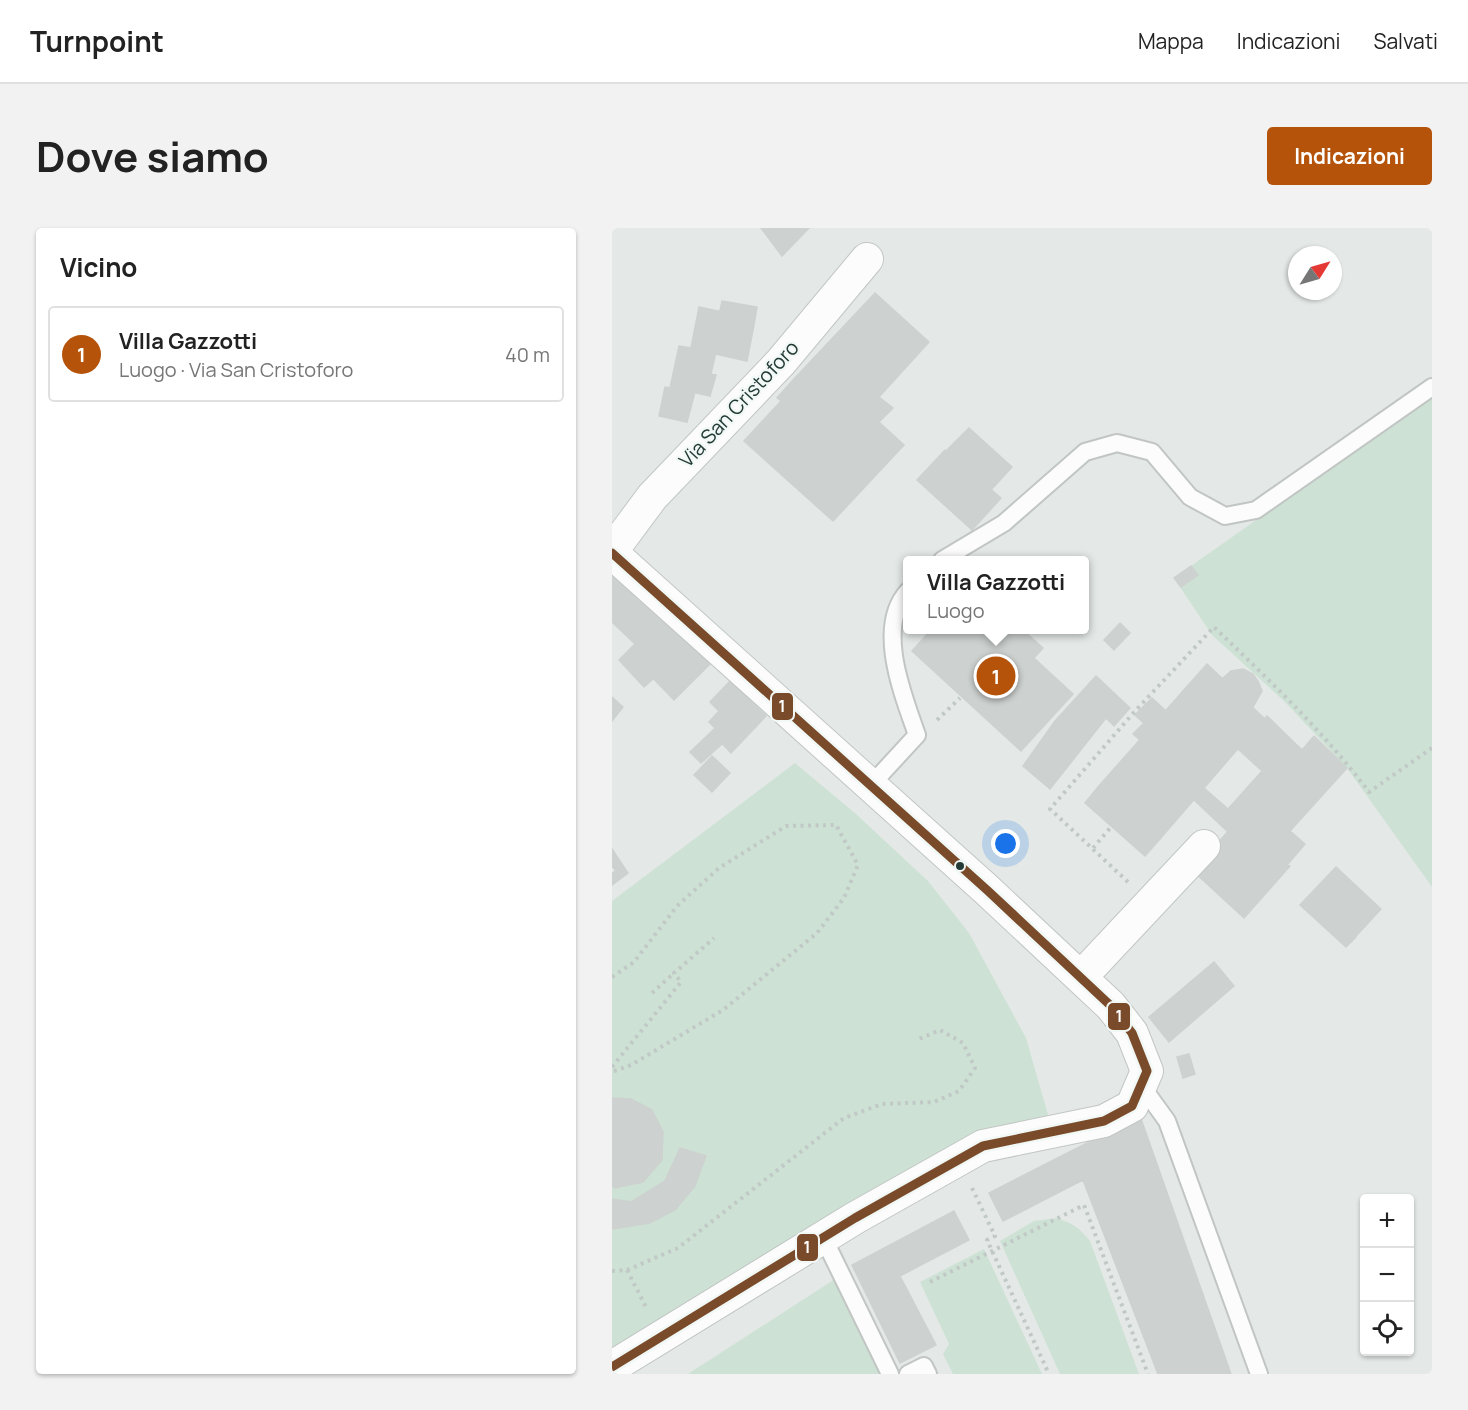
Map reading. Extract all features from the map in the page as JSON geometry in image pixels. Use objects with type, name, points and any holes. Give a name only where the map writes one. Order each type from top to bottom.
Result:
[{"type":"street","name":"Via San Cristoforo","points":[[867,259],[781,362],[652,498],[612,552],[987,890],[1111,1006],[1132,1033],[1147,1071],[1141,1085]]},
{"type":"street","points":[[1081,977],[1204,846]]},
{"type":"street","points":[[612,1367],[855,1218],[982,1146],[1104,1122],[1132,1106],[1141,1085]]},
{"type":"lane","points":[[950,556],[1004,523],[1085,452],[1117,443],[1152,452],[1190,497],[1225,516],[1256,510],[1432,387]]},
{"type":"lane","points":[[870,786],[918,735],[898,680],[892,628],[899,600],[903,596]]},
{"type":"lane","points":[[1141,1085],[1167,1121],[1259,1374]]},
{"type":"lane","points":[[824,1239],[890,1374]]},
{"type":"lane","points":[[908,1374],[924,1366],[928,1374]]},
{"type":"path","points":[[1151,903],[1050,809],[1136,710],[1214,627],[1288,699],[1351,768],[1369,792],[1432,748]]},
{"type":"path","points":[[949,711],[960,698]]},
{"type":"path","points":[[612,977],[634,962],[677,906],[719,868],[786,826],[836,825],[858,865],[844,898],[817,933],[723,1010],[631,1065],[612,1069]]},
{"type":"path","points":[[1093,848],[1112,827]]},
{"type":"path","points":[[652,993],[714,938]]},
{"type":"path","points":[[612,1069],[681,982],[674,973]]},
{"type":"path","points":[[612,1271],[627,1270],[678,1248],[844,1118],[882,1104],[934,1102],[959,1091],[975,1068],[963,1043],[940,1030],[919,1040]]},
{"type":"path","points":[[958,1160],[995,1236],[987,1240],[1049,1374]]},
{"type":"path","points":[[930,1282],[1084,1205],[1148,1374]]},
{"type":"path","points":[[627,1270],[662,1336]]},
{"type":"green space","points":[[1432,396],[1432,887],[1347,768],[1285,702],[1212,635],[1174,578]]},
{"type":"green space","points":[[795,763],[856,814],[928,881],[969,933],[1026,1038],[1048,1115],[1041,1132],[612,1374],[612,901]]},
{"type":"green space","points":[[1057,1218],[1075,1226],[1090,1241],[1139,1374],[1060,1374],[1000,1241],[1034,1221]]},
{"type":"green space","points":[[984,1249],[1042,1374],[953,1374],[943,1354],[949,1344],[920,1282]]},
{"type":"green space","points":[[838,1277],[887,1374],[688,1374]]},
{"type":"building","points":[[761,228],[809,228],[782,256]]},
{"type":"building","points":[[875,293],[929,342],[879,397],[893,408],[879,422],[868,412],[849,431],[793,380]]},
{"type":"building","points":[[722,301],[757,307],[754,325],[722,321],[723,312],[720,311]]},
{"type":"building","points":[[699,307],[723,312],[716,352],[691,348]]},
{"type":"building","points":[[722,321],[754,325],[747,361],[715,354]]},
{"type":"building","points":[[679,346],[716,352],[711,374],[692,372],[687,391],[670,388]]},
{"type":"building","points":[[692,372],[716,375],[710,396],[687,391]]},
{"type":"building","points":[[793,380],[849,431],[868,412],[904,445],[833,521],[744,441],[781,401],[777,398]]},
{"type":"building","points":[[665,387],[695,392],[687,422],[659,416]]},
{"type":"building","points":[[969,428],[1012,467],[991,490],[946,451]]},
{"type":"building","points":[[945,450],[1001,498],[972,530],[917,480]]},
{"type":"building","points":[[1191,566],[1198,575],[1181,587],[1174,578]]},
{"type":"building","points":[[612,570],[664,619],[635,647],[648,659],[641,666],[653,679],[644,687],[619,660],[635,644],[612,622]]},
{"type":"building","points":[[664,619],[710,664],[674,700],[641,666],[648,659],[635,647]]},
{"type":"building","points":[[1120,623],[1130,633],[1114,650],[1104,640]]},
{"type":"building","points":[[927,634],[1027,634],[1043,648],[1034,658],[1073,694],[1021,751],[912,651]]},
{"type":"building","points":[[1207,664],[1265,719],[1242,744],[1183,691]]},
{"type":"building","points":[[1243,669],[1253,674],[1262,691],[1253,707],[1222,679],[1231,671]]},
{"type":"building","points":[[1096,676],[1130,708],[1114,726],[1106,718],[1050,789],[1023,766],[1055,721]]},
{"type":"building","points":[[730,681],[766,716],[731,753],[711,732],[715,728],[709,722],[719,711],[710,702]]},
{"type":"building","points":[[1183,691],[1242,744],[1160,839],[1098,787]]},
{"type":"building","points":[[612,697],[623,707],[612,721]]},
{"type":"building","points":[[1152,698],[1166,711],[1150,729],[1135,715]]},
{"type":"building","points":[[1267,716],[1302,750],[1314,736],[1347,768],[1290,831],[1305,844],[1288,864],[1274,853],[1279,847],[1263,832],[1257,838],[1238,820],[1273,781],[1238,749]]},
{"type":"building","points":[[1144,723],[1150,729],[1140,740],[1133,734]]},
{"type":"building","points":[[711,732],[722,744],[701,763],[690,752]]},
{"type":"building","points":[[712,756],[730,773],[712,792],[694,775]]},
{"type":"building","points":[[1262,771],[1273,781],[1228,832],[1194,800],[1204,788],[1228,809]]},
{"type":"building","points":[[1098,787],[1160,839],[1145,856],[1085,803]]},
{"type":"building","points":[[1238,820],[1257,838],[1263,832],[1279,847],[1274,853],[1290,866],[1244,918],[1193,871]]},
{"type":"building","points":[[612,849],[628,873],[612,885],[612,873],[616,871],[612,866]]},
{"type":"building","points":[[1336,867],[1381,909],[1346,947],[1300,905]]},
{"type":"building","points":[[1310,895],[1356,937],[1346,947],[1300,905]]},
{"type":"building","points":[[1214,962],[1234,986],[1169,1042],[1149,1017]]},
{"type":"building","points":[[1189,1054],[1195,1074],[1183,1078],[1177,1057]]},
{"type":"building","points":[[612,1098],[631,1099],[652,1110],[663,1132],[662,1160],[643,1182],[615,1188],[612,1186]]},
{"type":"building","points":[[1140,1116],[1231,1374],[1158,1374],[1083,1180],[1095,1156],[1075,1149]]},
{"type":"building","points":[[680,1148],[706,1156],[695,1186],[675,1210],[650,1223],[612,1229],[612,1199],[631,1202],[665,1181]]},
{"type":"building","points":[[1075,1149],[1095,1156],[1083,1180],[1003,1221],[989,1193]]},
{"type":"building","points":[[1095,1156],[1179,1374],[1158,1374],[1083,1180]]},
{"type":"building","points":[[954,1211],[969,1240],[900,1276],[936,1345],[900,1363],[852,1265]]},
{"type":"transit line","name":"1","points":[[612,553],[987,890],[1111,1006],[1132,1033],[1147,1071],[1132,1106],[1104,1121],[983,1146],[855,1218],[612,1367]]},
{"type":"place","name":"Villa Gazzotti","points":[[996,676]]}]
